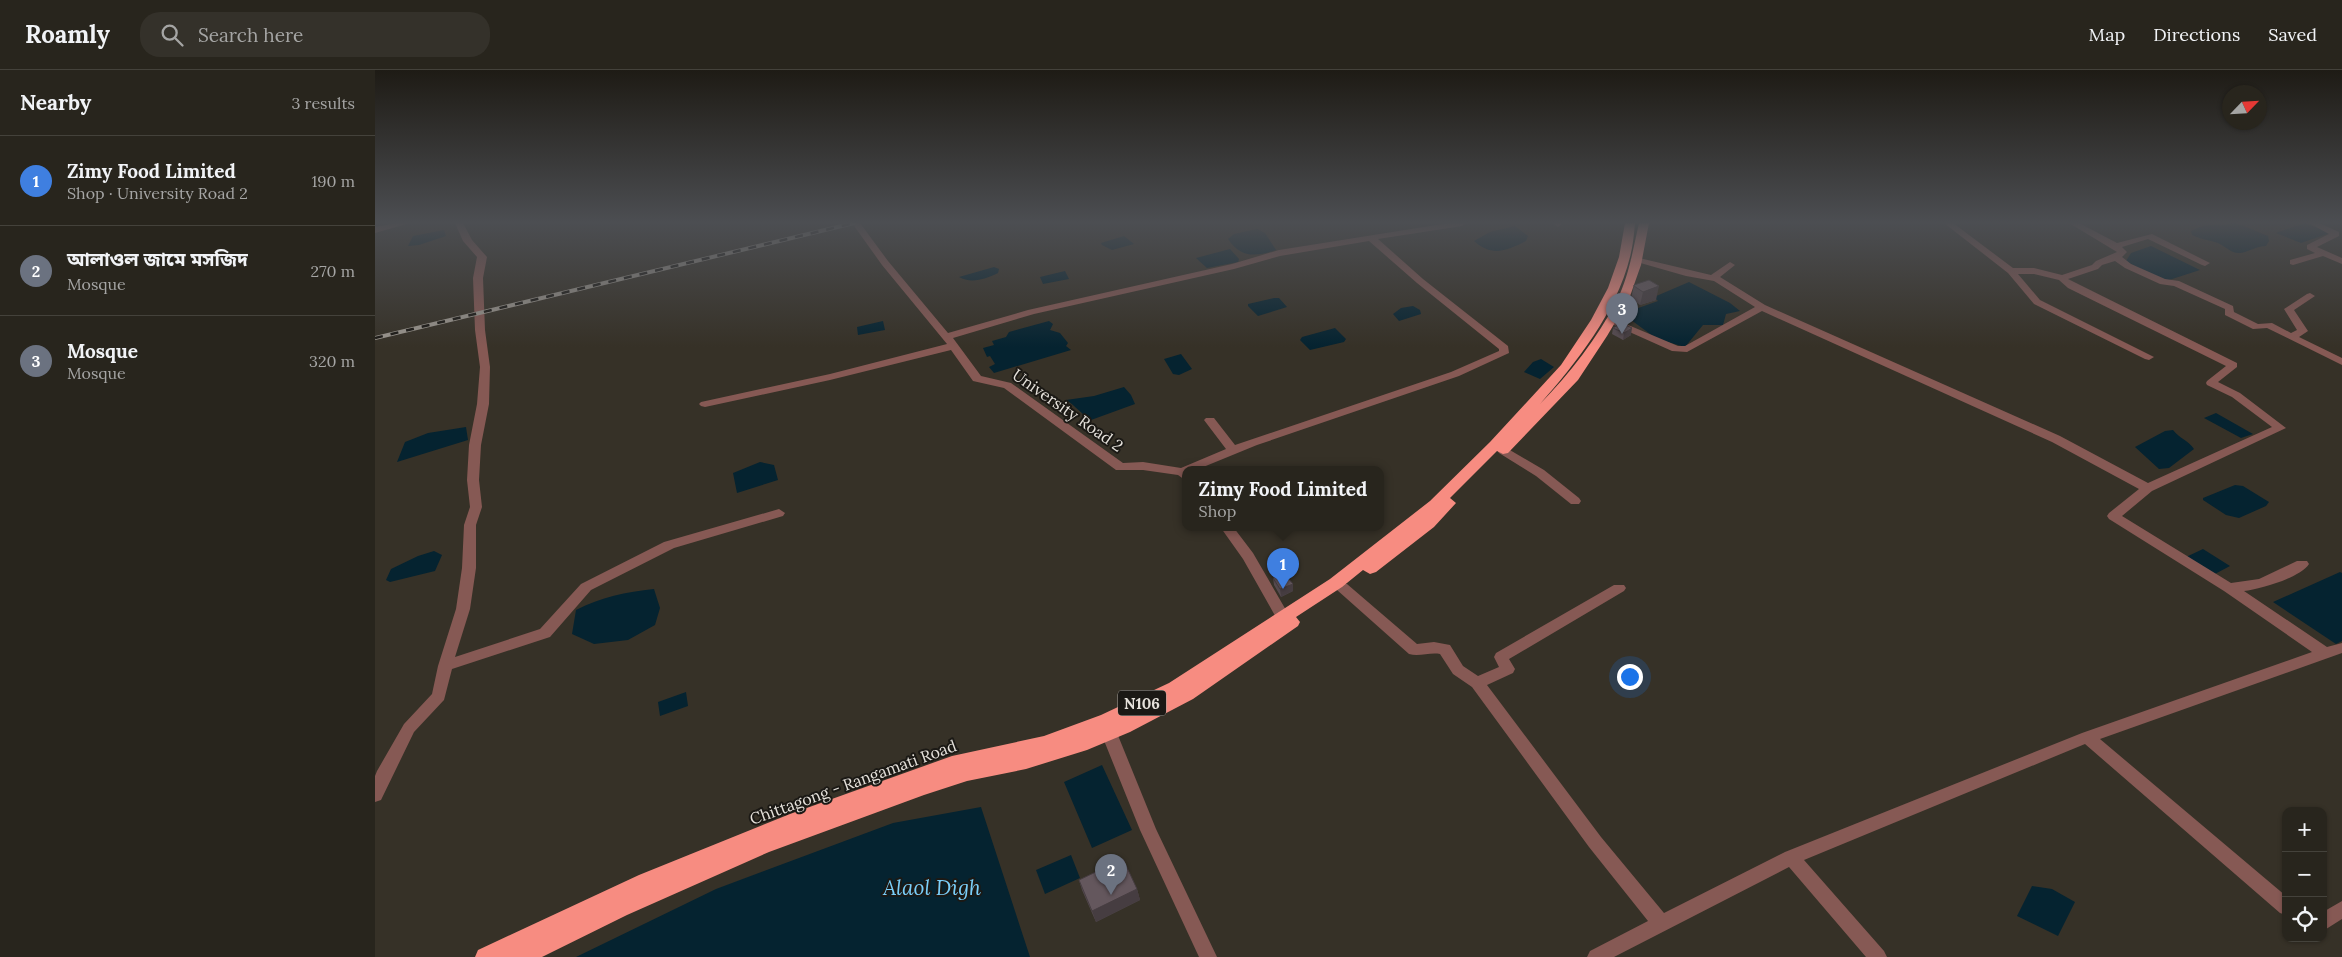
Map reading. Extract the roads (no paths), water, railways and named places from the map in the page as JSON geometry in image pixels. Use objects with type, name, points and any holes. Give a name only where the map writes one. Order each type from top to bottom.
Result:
[{"type":"highway","name":"Chittagong - Rangamati Road","points":[[486,957],[647,882],[797,820],[952,764],[1045,742],[1107,720],[1175,688],[1336,583],[1435,504],[1495,445],[1566,367],[1597,320],[1615,288],[1623,264]]},
{"type":"highway","name":"Chittagong - Rangamati Road","points":[[519,957],[620,908],[762,845],[922,787],[967,773],[1026,761],[1109,733],[1187,694],[1399,548],[1429,523],[1573,377],[1623,299],[1634,264]]},
{"type":"street","points":[[375,795],[409,728],[439,696],[445,666],[463,609],[469,568],[470,525],[477,507],[473,480],[475,445],[483,404],[485,367],[480,330],[478,278],[481,264]]},
{"type":"street","name":"University Road 2","points":[[889,264],[950,341],[977,379],[1007,385],[1120,467],[1143,466],[1182,472]]},
{"type":"street","points":[[705,404],[830,378],[950,341],[1032,312],[1240,264]]},
{"type":"street","points":[[1198,466],[1233,450],[1455,374],[1504,353],[1504,348],[1402,264]]},
{"type":"street","points":[[1652,264],[1714,278],[1762,307],[2056,439],[2148,488]]},
{"type":"street","points":[[2002,264],[2011,271],[2037,302],[2149,357]]},
{"type":"street","points":[[2011,271],[2034,271],[2063,278],[2091,264]]},
{"type":"street","points":[[2127,264],[2163,282],[2176,282],[2230,308],[2229,313],[2257,327],[2268,326],[2342,362]]},
{"type":"street","points":[[1714,278],[1730,266]]},
{"type":"street","points":[[2063,278],[2071,286],[2233,365],[2211,383],[2236,395],[2280,428],[2148,488],[2113,516],[2229,588],[2325,653]]},
{"type":"street","points":[[2291,337],[2303,330],[2289,309],[2310,296]]},
{"type":"street","points":[[1610,321],[1676,349],[1685,350],[1762,307]]},
{"type":"street","points":[[1210,420],[1233,450]]},
{"type":"street","points":[[1503,450],[1540,473],[1575,501]]},
{"type":"street","points":[[445,666],[545,633],[586,587],[669,545],[779,513]]},
{"type":"street","points":[[1229,531],[1248,556],[1283,617]]},
{"type":"street","points":[[2229,588],[2256,586],[2274,580],[2302,564]]},
{"type":"street","points":[[1342,587],[1414,650],[1434,647],[1445,650],[1458,670],[1477,682],[1595,842],[1661,923]]},
{"type":"street","points":[[1477,682],[1508,668],[1501,657],[1619,588]]},
{"type":"street","points":[[1595,957],[1791,857],[2087,737],[2342,648]]},
{"type":"street","points":[[1109,733],[1148,830],[1208,957]]},
{"type":"street","points":[[2087,737],[2282,903]]},
{"type":"street","points":[[1791,857],[1878,957]]},
{"type":"street","points":[[2327,919],[2342,909]]},
{"type":"water","points":[[1203,264],[1226,264],[1207,268]]},
{"type":"water","points":[[2132,264],[2189,264],[2200,270],[2166,281],[2157,279]]},
{"type":"water","points":[[994,267],[999,269],[998,273],[984,279],[968,280],[959,277]]},
{"type":"water","points":[[1065,271],[1069,279],[1043,284],[1040,277]]},
{"type":"water","points":[[1689,282],[1730,303],[1740,311],[1726,314],[1723,325],[1703,325],[1685,347],[1657,339],[1627,317],[1630,311],[1658,301],[1654,297]]},
{"type":"water","points":[[1279,298],[1287,307],[1258,316],[1248,306],[1248,304]]},
{"type":"water","points":[[1413,306],[1420,310],[1421,314],[1399,321],[1393,314],[1401,308]]},
{"type":"water","points":[[883,321],[885,330],[858,335],[857,327]]},
{"type":"water","points":[[1049,321],[1053,324],[1050,330],[1060,333],[1068,343],[1066,346],[1071,350],[994,373],[989,367],[995,364],[990,356],[987,357],[983,348],[994,345],[992,341],[1006,337],[1009,332]]},
{"type":"water","points":[[1335,328],[1346,339],[1344,342],[1310,350],[1300,340],[1302,337]]},
{"type":"water","points":[[1181,354],[1192,369],[1179,375],[1173,374],[1164,359]]},
{"type":"water","points":[[1541,359],[1554,367],[1540,379],[1524,372],[1533,362]]},
{"type":"water","points":[[1124,387],[1131,395],[1135,404],[1091,420],[1066,400],[1094,396]]},
{"type":"water","points":[[2216,413],[2253,434],[2241,438],[2204,418]]},
{"type":"water","points":[[466,427],[468,440],[397,462],[405,442],[428,433]]},
{"type":"water","points":[[2173,430],[2194,449],[2169,468],[2159,469],[2135,447],[2165,431]]},
{"type":"water","points":[[760,462],[774,465],[778,480],[737,493],[733,473]]},
{"type":"water","points":[[2235,485],[2243,486],[2269,502],[2266,506],[2239,518],[2226,515],[2203,500],[2203,498]]},
{"type":"water","points":[[2203,549],[2230,566],[2213,575],[2186,557]]},
{"type":"water","points":[[434,551],[442,555],[435,571],[390,582],[386,580],[391,569],[418,556]]},
{"type":"water","points":[[2340,572],[2342,573],[2342,641],[2336,644],[2273,602]]},
{"type":"water","points":[[654,589],[660,608],[655,625],[628,640],[594,644],[572,634],[576,610],[614,596]]},
{"type":"water","points":[[686,692],[688,706],[660,716],[658,702]]},
{"type":"water","points":[[1102,765],[1132,830],[1092,848],[1064,782]]},
{"type":"water","name":"Alaol Digh","points":[[981,807],[1030,957],[576,957],[716,889],[893,823]]},
{"type":"water","points":[[1071,855],[1080,878],[1045,894],[1036,870]]},
{"type":"water","points":[[2032,886],[2052,889],[2075,902],[2058,936],[2017,916]]},
{"type":"railway","points":[[375,338],[682,264]]},
{"type":"place","name":"Mosque","points":[[1622,334]]},
{"type":"place","name":"Zimy Food Limited","points":[[1283,589]]},
{"type":"place","name":"আলাওল জামে মসজিদ","points":[[1111,895]]}]
